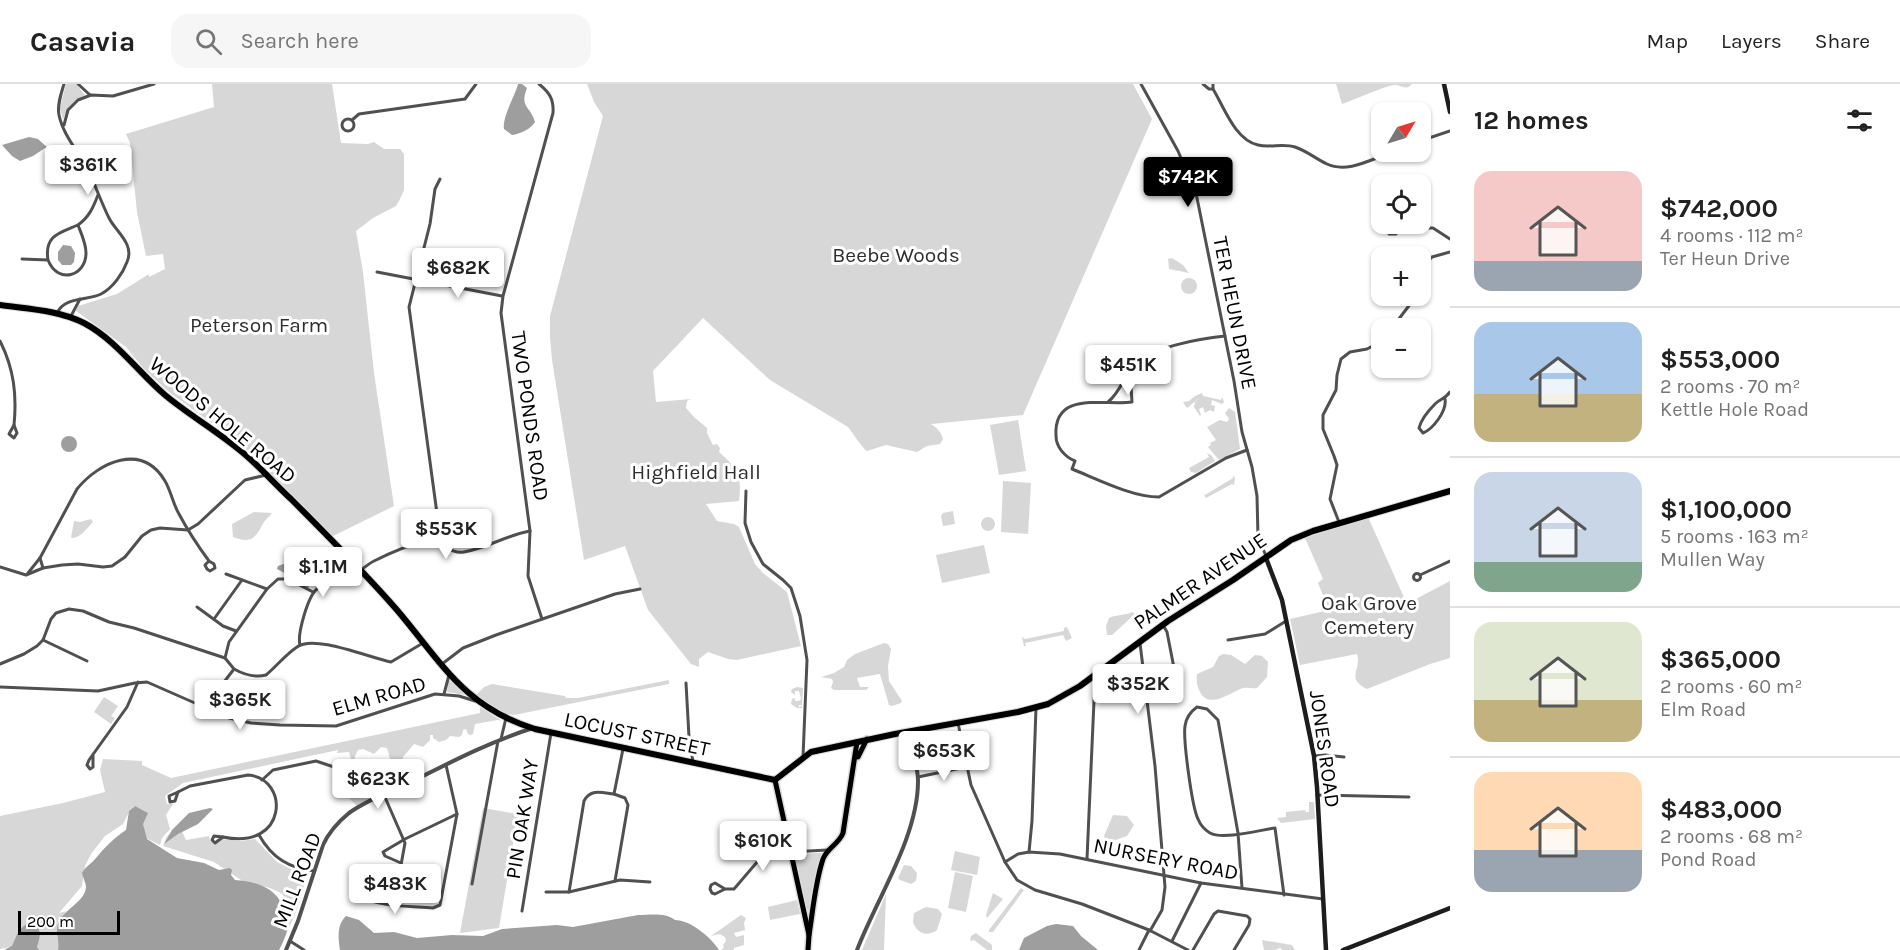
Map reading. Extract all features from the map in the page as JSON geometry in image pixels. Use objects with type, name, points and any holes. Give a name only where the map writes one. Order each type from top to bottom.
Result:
[{"type":"highway","name":"WOODS HOLE ROAD","points":[[0,305],[57,313],[70,317],[101,335],[165,395],[221,435],[267,475],[397,610],[449,675],[466,692],[496,712]]},
{"type":"highway","name":"PALMER AVENUE","points":[[803,757],[811,752],[870,739],[1036,708],[1058,699],[1095,676],[1163,625],[1300,535],[1450,491]]},
{"type":"highway","name":"LOCUST STREET","points":[[496,712],[506,718],[552,733],[775,780]]},
{"type":"highway","points":[[775,780],[803,757]]},
{"type":"main road","points":[[1444,84],[1450,112]]},
{"type":"main road","name":"JONES ROAD","points":[[1266,558],[1280,593],[1314,756],[1326,950]]},
{"type":"main road","points":[[855,764],[870,739]]},
{"type":"main road","points":[[808,950],[813,907],[823,859],[840,840],[843,833],[857,742]]},
{"type":"main road","points":[[775,780],[809,935]]},
{"type":"main road","points":[[805,919],[813,907]]},
{"type":"main road","points":[[1343,950],[1450,908]]},
{"type":"street","points":[[57,313],[62,305],[97,296],[108,290],[129,258],[126,241],[111,222],[86,165],[64,129],[58,112],[64,84]]},
{"type":"street","points":[[78,84],[91,95]]},
{"type":"street","points":[[64,129],[64,121],[70,107],[78,100],[91,95],[113,96],[154,84]]},
{"type":"street","points":[[352,120],[359,114],[465,99],[476,84]]},
{"type":"street","name":"TWO PONDS ROAD","points":[[539,84],[550,96],[554,106],[503,296],[501,313],[530,531],[528,576],[542,619]]},
{"type":"street","name":"TER HEUN DRIVE","points":[[1141,84],[1181,158],[1196,193],[1242,432],[1256,487],[1258,537],[1266,558]]},
{"type":"street","points":[[1203,84],[1209,89],[1214,89]]},
{"type":"street","points":[[1213,84],[1238,131],[1251,143],[1292,146],[1328,165],[1342,168],[1371,160]]},
{"type":"street","points":[[1431,137],[1450,131]]},
{"type":"street","points":[[440,179],[435,189],[430,224],[409,307],[441,543]]},
{"type":"street","points":[[78,225],[86,250],[85,261],[80,269],[71,274],[60,275],[55,272],[48,260],[47,253],[52,238],[64,229],[78,225],[87,217],[99,194]]},
{"type":"street","points":[[1431,228],[1450,239]]},
{"type":"street","points":[[1431,258],[1450,252]]},
{"type":"street","points":[[22,259],[48,260]]},
{"type":"street","points":[[377,272],[503,296]]},
{"type":"street","points":[[70,317],[80,299]]},
{"type":"street","points":[[1400,318],[1409,306]]},
{"type":"street","points":[[1107,403],[1119,391],[1134,365],[1140,360],[1167,348],[1198,339],[1225,336]]},
{"type":"street","points":[[0,341],[14,379],[16,399],[14,425]]},
{"type":"street","points":[[1339,523],[1330,497],[1337,465],[1323,429],[1323,415],[1336,390],[1341,359],[1350,352],[1371,348]]},
{"type":"street","points":[[1130,371],[1132,402],[1076,403],[1060,417],[1056,428],[1056,440],[1063,453],[1075,461],[1072,469],[1112,485],[1150,496],[1161,496],[1226,458],[1247,450]]},
{"type":"street","points":[[1444,399],[1446,405],[1444,410],[1428,431],[1421,432],[1420,424],[1437,402],[1444,399],[1450,392]]},
{"type":"street","points":[[26,575],[40,558],[77,489],[85,479],[100,468],[117,461],[130,459],[148,463],[158,472],[168,487],[188,530],[209,561]]},
{"type":"street","points":[[0,567],[26,575],[43,568],[78,564],[112,566],[151,530],[160,528],[188,530],[198,524],[245,480],[267,475]]},
{"type":"street","points":[[746,492],[745,523],[751,542],[763,564],[783,580],[792,591],[800,616],[807,664],[803,757]]},
{"type":"street","points":[[300,645],[298,639],[313,592],[322,585],[360,571],[372,562],[405,547],[426,541],[438,541],[452,550],[463,552],[516,533],[530,531]]},
{"type":"street","points":[[40,558],[43,568]]},
{"type":"street","points":[[1420,576],[1450,561]]},
{"type":"street","points":[[226,574],[267,589]]},
{"type":"street","points":[[225,658],[229,642],[267,589],[278,579],[288,579],[313,592]]},
{"type":"street","points":[[214,619],[242,580]]},
{"type":"street","points":[[441,665],[472,644],[615,594],[640,589]]},
{"type":"street","points":[[197,607],[236,632]]},
{"type":"street","points":[[0,664],[24,654],[43,640],[51,619],[56,613],[69,609],[225,658],[234,669],[262,676],[300,645],[320,642],[391,662],[423,643]]},
{"type":"street","points":[[1228,640],[1265,634],[1286,621]]},
{"type":"street","points":[[1163,625],[1167,632],[1174,668]]},
{"type":"street","points":[[43,640],[87,661]]},
{"type":"street","points":[[1139,950],[1164,906],[1166,893],[1155,766],[1140,643]]},
{"type":"street","points":[[207,708],[234,669]]},
{"type":"street","points":[[444,694],[449,675]]},
{"type":"street","points":[[1087,859],[1095,676]]},
{"type":"street","points":[[93,754],[127,707],[138,682]]},
{"type":"street","name":"ELM ROAD","points":[[0,687],[98,691],[138,682],[154,684],[229,718],[251,723],[280,725],[331,726],[422,697],[444,694],[463,697],[486,706]]},
{"type":"street","points":[[686,683],[693,762]]},
{"type":"street","points":[[1242,888],[1238,833],[1218,720],[1207,709],[1197,707],[1190,712],[1185,729],[1197,815],[1202,825],[1217,835],[1238,833],[1275,828],[1284,895]]},
{"type":"street","points":[[1029,852],[1036,708]]},
{"type":"street","points":[[472,884],[506,718]]},
{"type":"street","points":[[958,723],[966,767],[975,796],[1014,877],[1030,888],[1091,907],[1188,950]]},
{"type":"street","name":"MILL ROAD","points":[[286,950],[324,841],[338,823],[359,807],[500,740],[533,728]]},
{"type":"street","points":[[857,950],[908,836],[914,816],[917,776],[910,731]]},
{"type":"street","name":"PIN OAK WAY","points":[[522,911],[552,733]]},
{"type":"street","points":[[614,794],[624,748]]},
{"type":"street","points":[[1314,756],[1344,757]]},
{"type":"street","points":[[262,780],[273,770],[316,761],[349,772]]},
{"type":"street","points":[[358,896],[367,900],[396,905],[436,908],[440,905],[458,814],[446,765]]},
{"type":"street","points":[[917,776],[966,767]]},
{"type":"street","points":[[178,792],[190,786],[248,775],[254,775],[262,780],[273,793],[276,809],[271,825],[259,835],[240,839],[223,837]]},
{"type":"street","points":[[569,892],[584,801],[592,793],[614,794],[625,798],[628,805],[615,881]]},
{"type":"street","points":[[384,795],[405,839],[395,898],[396,905]]},
{"type":"street","points":[[1317,795],[1409,797]]},
{"type":"street","points":[[401,863],[383,853],[387,848],[458,814]]},
{"type":"street","points":[[259,835],[268,849],[281,861],[314,871]]},
{"type":"street","points":[[724,889],[715,883],[711,885],[710,890],[716,894],[724,889],[735,888],[764,854],[789,849],[829,850]]},
{"type":"street","name":"NURSERY ROAD","points":[[1005,862],[1018,854],[1029,852],[1060,854],[1164,877],[1323,899]]},
{"type":"street","points":[[546,892],[569,892],[615,881],[650,882]]},
{"type":"street","points":[[1172,941],[1201,883]]},
{"type":"street","points":[[1193,950],[1218,911],[1247,915],[1250,919],[1249,925],[1234,950]]},
{"type":"street","points":[[290,941],[304,950]]},
{"type":"green space","points":[[66,84],[76,84],[85,95],[71,105],[63,120],[60,108]]},
{"type":"green space","name":"Peterson Farm","points":[[212,84],[332,84],[341,143],[368,144],[374,142],[384,149],[400,149],[404,154],[404,190],[396,206],[373,218],[356,231],[394,506],[333,536],[243,446],[169,392],[144,369],[126,347],[76,311],[78,306],[117,294],[149,274],[149,277],[165,269],[163,254],[146,256],[137,212],[130,143],[126,134],[214,107]]},
{"type":"green space","name":"Beebe Woods","points":[[587,84],[1133,84],[1152,119],[1023,415],[931,424],[943,439],[940,444],[927,446],[917,452],[886,445],[867,451],[848,427],[770,380],[703,318],[653,371],[656,402],[691,399],[687,401],[686,408],[707,428],[713,445],[717,444],[720,448],[719,452],[731,463],[737,473],[740,485],[739,501],[706,504],[717,521],[739,527],[755,564],[787,592],[801,646],[737,660],[708,652],[699,659],[699,667],[691,664],[648,610],[625,546],[584,560],[552,360],[550,316],[603,116]]},
{"type":"green space","points":[[1336,84],[1412,84],[1406,87],[1390,86],[1342,104]]},
{"type":"green space","points":[[1172,258],[1183,265],[1189,273],[1169,269],[1168,259]]},
{"type":"green space","points":[[1186,278],[1192,278],[1197,286],[1195,292],[1186,294],[1181,289],[1181,283]]},
{"type":"green space","points":[[1202,393],[1203,396],[1221,400],[1222,397],[1224,402],[1222,404],[1212,400],[1211,405],[1215,406],[1214,412],[1210,410],[1205,413],[1203,407],[1199,409],[1200,416],[1194,407],[1199,398],[1187,408],[1183,402]]},
{"type":"green space","points":[[1229,408],[1235,412],[1240,449],[1219,460],[1208,447],[1216,440],[1207,427],[1220,420],[1227,422],[1229,419],[1225,413]]},
{"type":"green space","points":[[1018,420],[1026,471],[999,475],[990,425]]},
{"type":"green space","points":[[1207,453],[1215,461],[1196,473],[1191,472],[1189,468],[1209,457]]},
{"type":"green space","points":[[1233,475],[1234,485],[1206,498],[1203,493],[1205,495],[1233,478]]},
{"type":"green space","points":[[1003,481],[1031,483],[1028,534],[1001,532]]},
{"type":"green space","points":[[953,511],[955,524],[943,526],[941,516],[943,513]]},
{"type":"green space","points":[[254,512],[272,513],[251,539],[243,540],[233,537],[232,524]]},
{"type":"green space","points":[[985,517],[991,517],[995,524],[991,531],[985,531],[981,527],[981,521]]},
{"type":"green space","name":"Oak Grove Cemetery","points":[[1368,517],[1406,602],[1450,581],[1450,658],[1367,689],[1360,685],[1355,677],[1357,654],[1300,665],[1290,619],[1329,610],[1318,583],[1323,579],[1305,538]]},
{"type":"green space","points":[[91,519],[93,522],[83,533],[71,538],[74,521]]},
{"type":"green space","points":[[984,545],[990,573],[942,583],[936,555]]},
{"type":"green space","points":[[1132,612],[1135,614],[1112,635],[1107,635],[1106,626],[1109,618]]},
{"type":"green space","points":[[1067,627],[1072,638],[1066,641],[1063,635],[1025,643],[1026,646],[1024,646],[1022,637],[1025,639],[1064,631]]},
{"type":"green space","points":[[884,643],[888,644],[891,649],[888,666],[889,681],[902,701],[901,703],[889,705],[880,674],[857,678],[860,687],[869,687],[866,690],[834,690],[831,688],[832,679],[821,677],[844,667],[847,660],[855,654]]},
{"type":"green space","points":[[1231,655],[1245,664],[1255,655],[1262,656],[1268,662],[1267,677],[1257,688],[1243,688],[1226,696],[1209,700],[1204,697],[1197,686],[1197,674],[1213,667],[1219,656]]},
{"type":"green space","points":[[451,680],[465,695],[447,692],[448,682]]},
{"type":"green space","points":[[669,680],[669,684],[514,715],[503,713],[476,695],[484,687],[492,684],[566,698],[578,698]]},
{"type":"green space","points":[[797,687],[803,688],[802,705],[799,705],[802,708],[797,708],[791,704],[792,699],[799,701],[801,699],[799,691],[795,691],[795,695],[791,692]]},
{"type":"green space","points":[[104,697],[118,706],[111,716],[115,718],[111,724],[94,712]]},
{"type":"green space","points":[[480,707],[502,721],[475,724],[471,735],[466,729],[459,737],[450,736],[439,742],[433,738],[433,735],[430,735],[430,740],[423,747],[414,744],[403,757],[402,764],[412,773],[420,775],[357,806],[348,797],[362,794],[368,787],[372,792],[394,782],[384,778],[395,777],[387,748],[381,747],[374,754],[363,749],[358,750],[353,766],[349,752],[337,753],[338,750],[183,783],[165,796],[167,804],[173,804],[166,815],[170,829],[162,838],[160,845],[144,837],[145,811],[134,806],[123,824],[105,836],[91,854],[85,866],[82,886],[59,913],[67,911],[58,928],[58,950],[37,950],[13,945],[0,949],[0,816],[105,792],[100,770],[103,759],[142,761],[142,765],[171,778],[480,713]]},
{"type":"green space","points":[[1309,802],[1314,802],[1315,819],[1281,823],[1277,818],[1286,817],[1286,812],[1305,810],[1309,812]]},
{"type":"green space","points":[[483,808],[518,814],[499,928],[460,933]]},
{"type":"green space","points":[[1113,815],[1127,816],[1134,825],[1127,836],[1107,843],[1104,836]]},
{"type":"green space","points":[[180,827],[186,840],[209,836],[210,841],[214,844],[221,839],[240,841],[255,839],[277,862],[305,876],[299,903],[291,923],[279,950],[274,950],[283,940],[288,929],[286,899],[281,893],[270,888],[244,882],[214,862],[163,846],[167,836]]},
{"type":"green space","points":[[955,851],[980,857],[977,875],[951,870]]},
{"type":"green space","points":[[794,854],[822,854],[809,911],[804,906],[793,856]]},
{"type":"green space","points":[[904,865],[911,866],[917,873],[916,881],[911,884],[898,878]]},
{"type":"green space","points":[[955,872],[973,876],[966,912],[948,908]]},
{"type":"green space","points":[[1021,888],[1024,890],[993,932],[989,932],[989,930]]},
{"type":"green space","points":[[993,893],[1003,899],[987,918],[986,915]]},
{"type":"green space","points":[[886,894],[884,950],[862,950]]},
{"type":"green space","points":[[797,900],[800,914],[770,920],[768,907]]},
{"type":"green space","points":[[926,907],[938,909],[942,914],[937,930],[926,934],[920,932],[913,922],[914,913]]},
{"type":"green space","points":[[741,915],[746,918],[745,930],[734,933],[736,937],[744,935],[744,945],[734,950],[721,950],[724,948],[725,937],[720,934],[711,936]]},
{"type":"green space","points":[[976,933],[992,945],[992,950],[987,950],[974,940],[970,941],[971,936]]},
{"type":"green space","points":[[1262,940],[1292,945],[1295,950],[1282,950],[1279,946],[1280,948],[1275,950],[1264,950]]},
{"type":"shaded area","points":[[518,84],[527,88],[524,100],[535,122],[525,131],[512,135],[504,129],[504,124]]},
{"type":"shaded area","points":[[29,137],[38,139],[49,149],[45,148],[20,161],[2,145]]},
{"type":"shaded area","points":[[63,245],[71,246],[75,253],[74,262],[71,265],[62,265],[58,260],[58,252]]},
{"type":"shaded area","points":[[69,436],[75,438],[77,444],[75,450],[69,452],[63,450],[61,444],[63,438]]},
{"type":"shaded area","points":[[293,562],[301,570],[308,588],[277,569],[278,566]]},
{"type":"shaded area","points":[[135,806],[148,813],[143,824],[147,839],[177,858],[204,863],[219,870],[230,868],[235,880],[263,886],[274,893],[289,918],[286,935],[279,950],[58,950],[59,922],[85,892],[86,885],[82,873],[110,843],[126,830],[129,811]]},
{"type":"shaded area","points":[[213,809],[198,824],[164,844],[172,830],[189,813]]},
{"type":"shaded area","points":[[638,915],[662,915],[687,923],[706,935],[719,950],[340,950],[339,941],[340,927],[346,916],[359,920],[374,933],[394,932],[417,938],[452,935],[483,936],[502,929],[557,925],[573,927]]},
{"type":"shaded area","points":[[28,923],[39,929],[37,947],[39,950],[4,950],[12,946],[19,930]]},
{"type":"shaded area","points":[[1056,924],[1073,926],[1098,950],[1019,950],[1024,938]]},
{"type":"park label","name":"Highfield Hall","points":[[696,472]]}]
